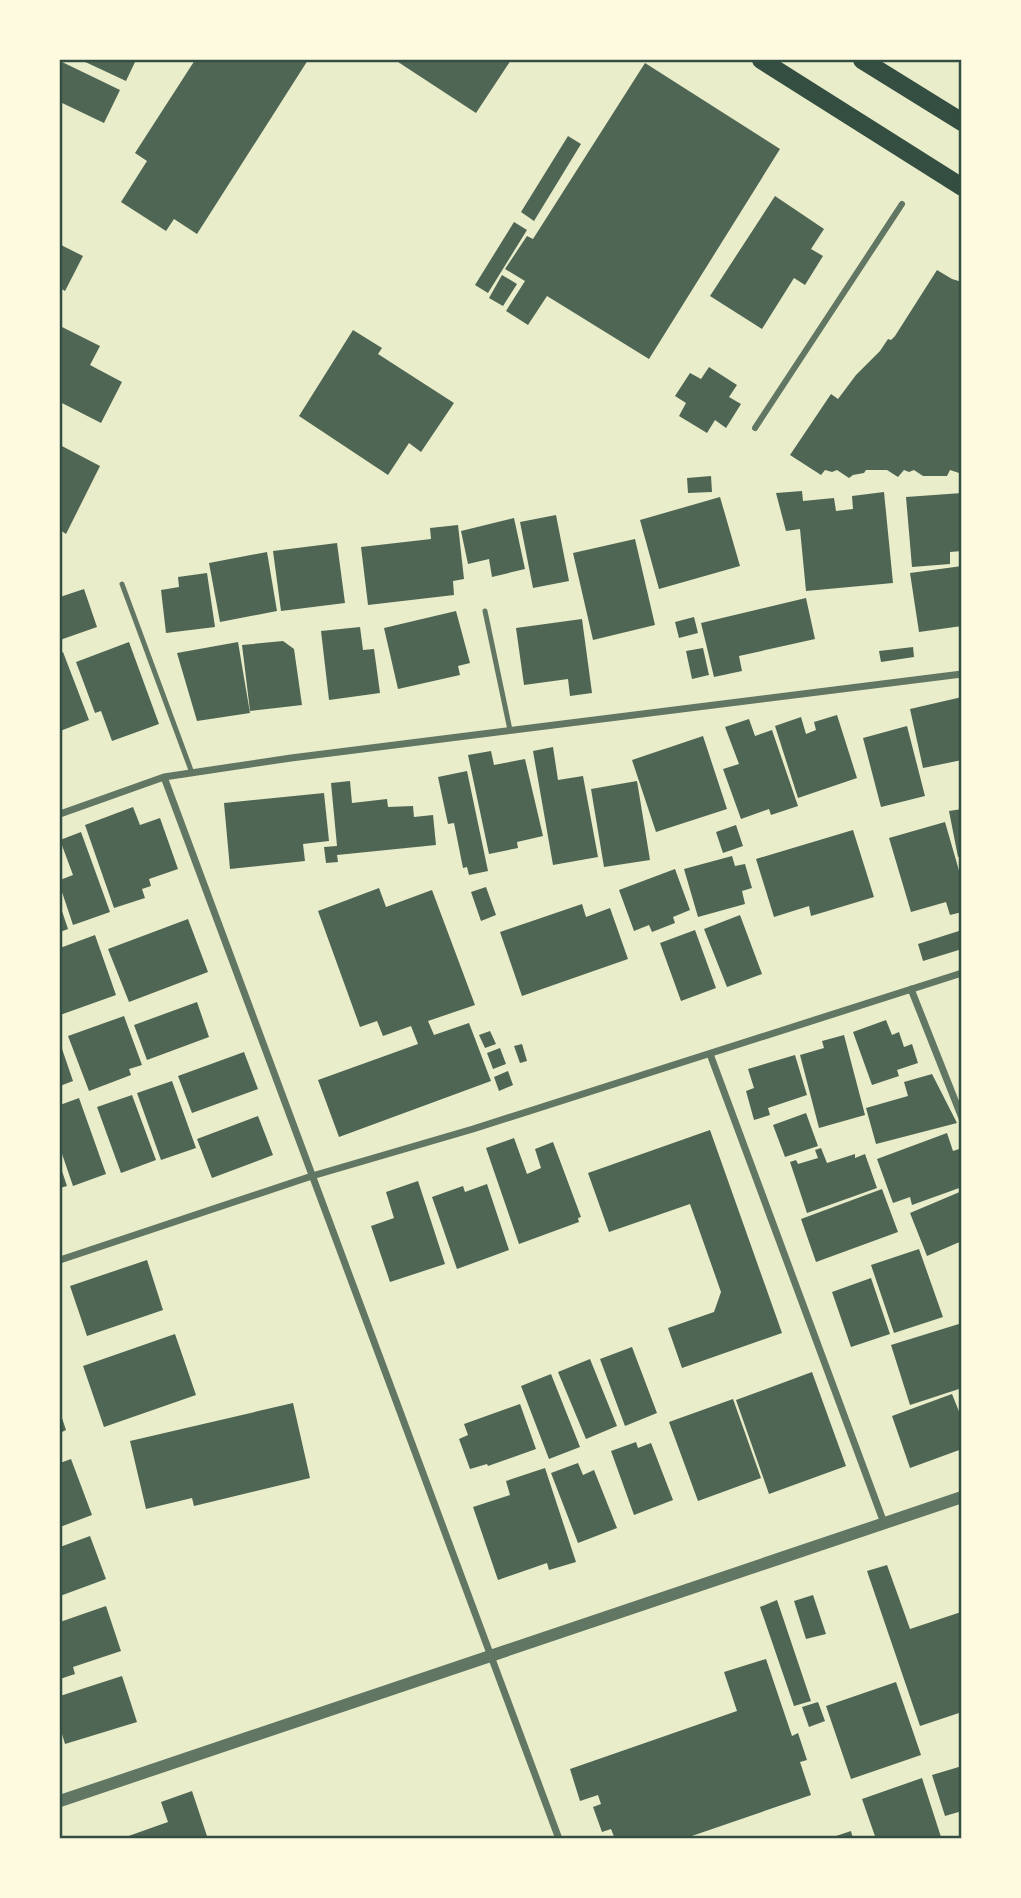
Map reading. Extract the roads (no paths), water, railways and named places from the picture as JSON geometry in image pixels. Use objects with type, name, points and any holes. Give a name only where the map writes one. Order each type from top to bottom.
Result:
[{"type":"main road","points":[[761,60],[961,187]]},
{"type":"main road","points":[[862,60],[961,122]]},
{"type":"street","points":[[755,428],[902,204]]},
{"type":"street","points":[[60,814],[164,777],[290,758],[961,674]]},
{"type":"street","points":[[164,777],[559,1839]]},
{"type":"street","points":[[60,1260],[312,1176],[961,974]]},
{"type":"street","points":[[911,989],[961,1118]]},
{"type":"street","points":[[710,1054],[884,1524]]},
{"type":"street","points":[[61,1797],[492,1657],[961,1497]]},
{"type":"lane","points":[[122,584],[192,773]]},
{"type":"lane","points":[[485,611],[510,730]]}]
